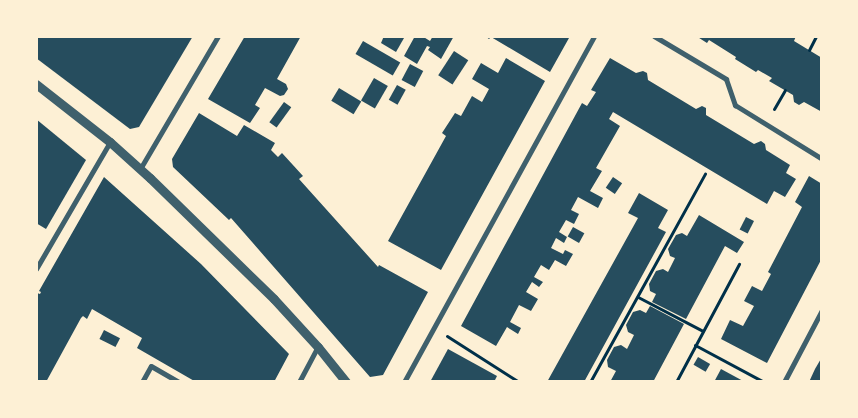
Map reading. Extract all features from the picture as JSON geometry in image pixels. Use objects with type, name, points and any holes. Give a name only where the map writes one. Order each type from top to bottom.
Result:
[{"type":"street","points":[[140,169],[218,36]]},
{"type":"street","points":[[404,382],[594,36]]},
{"type":"street","points":[[654,36],[726,79],[735,105],[822,159]]},
{"type":"street","points":[[36,84],[110,142],[140,169],[274,300],[318,347],[346,382]]},
{"type":"street","points":[[36,269],[110,142]]},
{"type":"street","points":[[784,382],[822,310]]},
{"type":"street","points":[[299,382],[318,347]]},
{"type":"street","points":[[142,382],[151,366],[178,382]]},
{"type":"path","points":[[809,50],[816,36]]},
{"type":"path","points":[[590,382],[705,174]]},
{"type":"path","points":[[676,382],[739,264]]},
{"type":"path","points":[[638,297],[703,331]]},
{"type":"path","points":[[434,328],[518,382]]},
{"type":"path","points":[[695,345],[764,382]]},
{"type":"building","points":[[36,36],[193,36],[139,127],[130,129],[36,58]]},
{"type":"building","points":[[245,36],[301,36],[277,79],[286,84],[288,89],[284,95],[280,96],[265,88],[255,105],[260,108],[250,123],[208,99]]},
{"type":"building","points":[[384,36],[400,36],[404,38],[396,52],[381,43]]},
{"type":"building","points":[[415,36],[422,36],[430,41],[433,36],[454,36],[441,59],[428,50],[430,47],[427,46],[417,64],[404,56]]},
{"type":"building","points":[[485,36],[568,36],[569,38],[550,72],[491,37],[489,39]]},
{"type":"building","points":[[696,36],[796,36],[794,41],[822,58],[822,112],[804,102],[799,105],[794,102],[793,95],[769,81],[772,78],[758,70],[756,72],[709,40],[707,43]]},
{"type":"building","points":[[363,41],[400,62],[393,75],[356,54]]},
{"type":"building","points":[[454,51],[468,60],[452,85],[438,75]]},
{"type":"building","points":[[506,58],[545,81],[441,270],[388,241],[446,136],[442,133],[455,113],[461,116],[472,96],[482,102],[489,89],[472,79],[481,63],[498,73]]},
{"type":"building","points":[[610,58],[636,73],[643,71],[647,73],[648,80],[696,109],[702,106],[706,108],[706,115],[754,144],[761,141],[765,144],[766,150],[790,165],[786,173],[796,179],[785,197],[774,191],[767,204],[613,112],[609,119],[620,126],[596,168],[602,171],[590,191],[603,198],[598,208],[578,197],[571,210],[579,214],[574,224],[566,220],[559,232],[567,237],[564,243],[556,238],[551,248],[563,254],[565,250],[573,254],[566,266],[555,260],[549,270],[541,265],[534,277],[543,282],[539,287],[532,282],[526,292],[538,299],[531,311],[519,305],[510,322],[521,328],[518,334],[507,327],[496,346],[461,326],[582,103],[587,106],[596,92],[591,90]]},
{"type":"building","points":[[410,64],[423,71],[415,87],[402,80]]},
{"type":"building","points":[[374,78],[388,86],[375,109],[361,101]]},
{"type":"building","points":[[397,85],[406,90],[398,105],[389,100]]},
{"type":"building","points":[[339,88],[361,101],[354,114],[331,101]]},
{"type":"building","points":[[284,102],[291,107],[277,128],[269,122]]},
{"type":"building","points":[[199,113],[237,136],[244,125],[275,143],[271,150],[278,157],[282,153],[303,176],[299,179],[378,267],[379,265],[428,292],[383,375],[370,377],[231,218],[229,220],[173,167],[172,159]]},
{"type":"building","points":[[36,119],[86,160],[46,229],[36,223]]},
{"type":"building","points":[[809,176],[822,184],[822,258],[767,363],[721,339],[730,320],[743,326],[754,306],[744,301],[752,286],[762,291],[771,274],[768,272],[802,207],[795,202]]},
{"type":"building","points":[[104,177],[201,264],[289,354],[274,382],[196,382],[137,348],[142,338],[92,309],[87,319],[83,316],[81,318],[46,382],[36,382],[36,295],[37,293],[40,294],[41,292],[39,291]]},
{"type":"building","points":[[613,177],[622,183],[615,194],[606,188]]},
{"type":"building","points":[[639,193],[668,210],[658,228],[666,232],[584,382],[547,382],[638,218],[628,213]]},
{"type":"building","points":[[699,215],[744,242],[737,253],[725,246],[686,319],[652,302],[656,294],[650,291],[649,284],[656,271],[663,269],[668,272],[675,258],[670,256],[668,249],[676,235],[682,233],[687,236]]},
{"type":"building","points":[[746,217],[754,221],[748,234],[740,229]]},
{"type":"building","points":[[573,227],[584,233],[579,243],[568,237]]},
{"type":"building","points":[[650,306],[684,324],[653,382],[610,382],[616,371],[608,367],[607,360],[614,347],[621,345],[627,349],[634,335],[628,332],[626,325],[633,312],[640,310],[646,313]]},
{"type":"building","points":[[104,330],[120,338],[115,347],[99,339]]},
{"type":"building","points":[[448,349],[497,376],[494,382],[430,382]]},
{"type":"building","points":[[698,357],[710,364],[706,372],[694,365]]},
{"type":"building","points":[[822,357],[822,382],[809,382],[815,369]]},
{"type":"building","points":[[721,369],[745,382],[714,382]]}]
